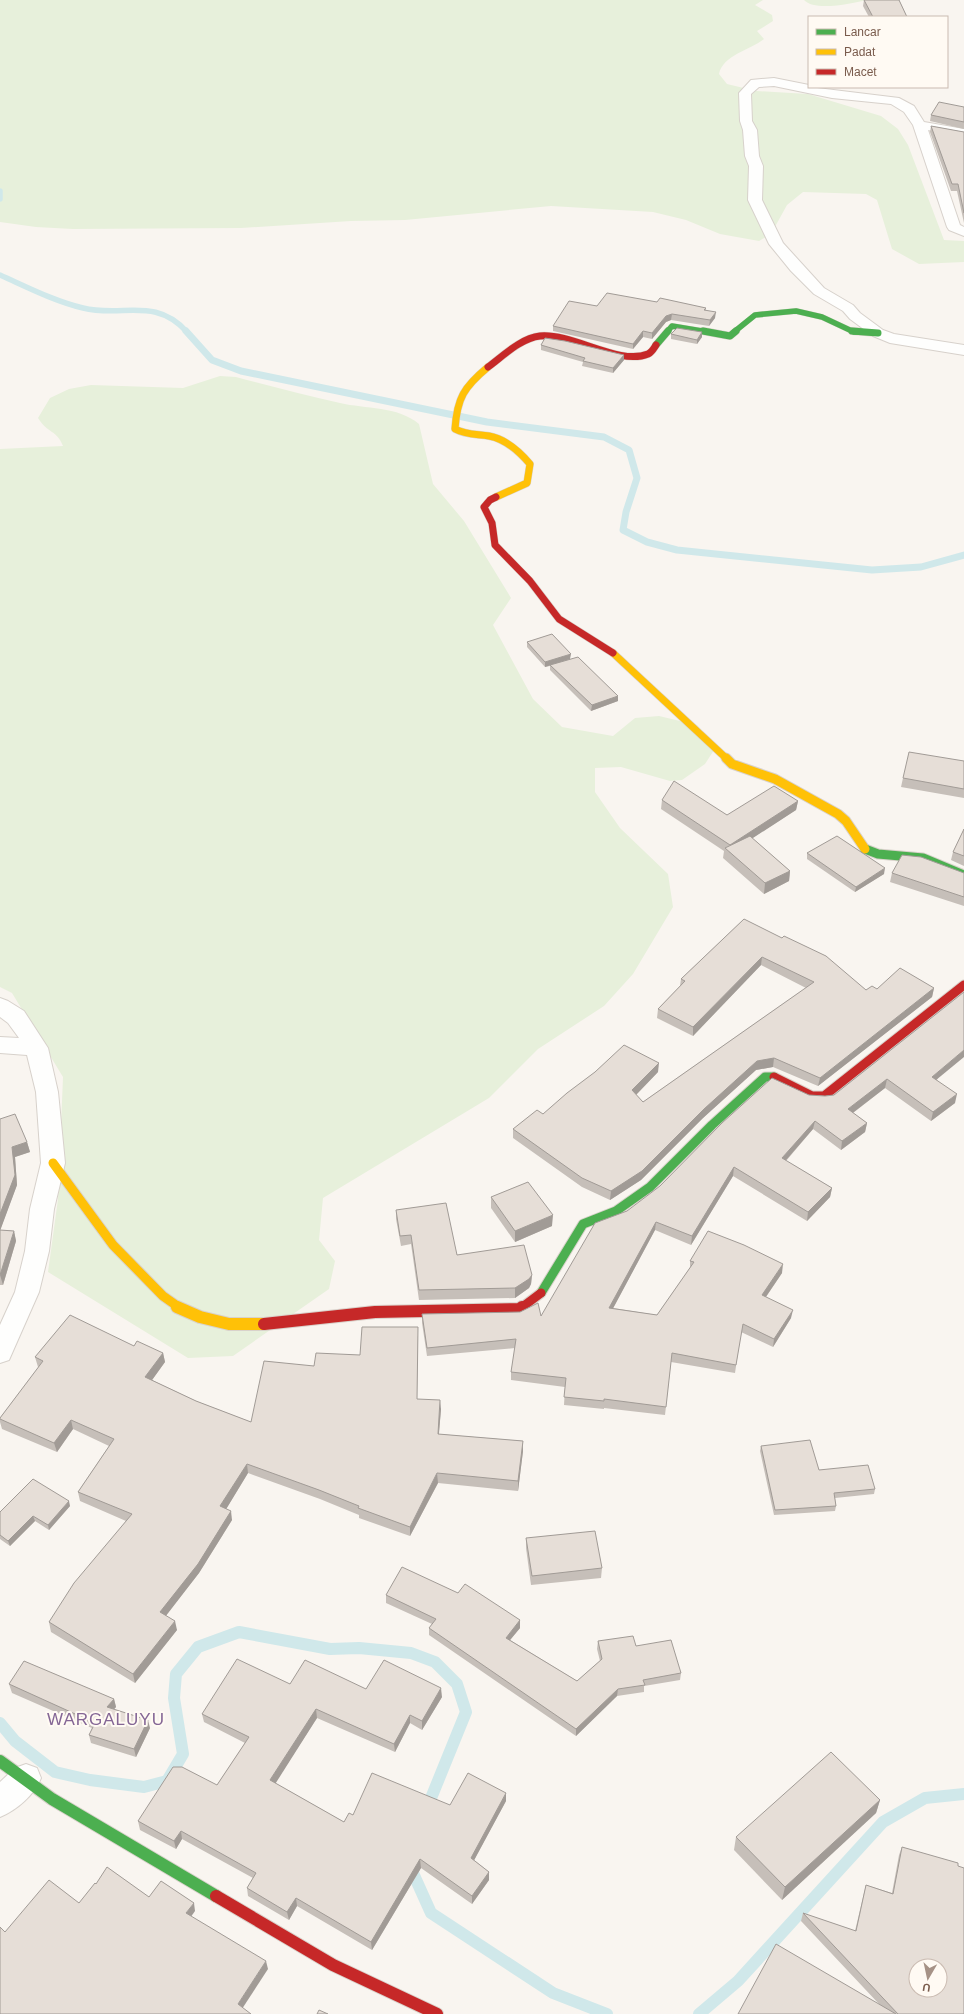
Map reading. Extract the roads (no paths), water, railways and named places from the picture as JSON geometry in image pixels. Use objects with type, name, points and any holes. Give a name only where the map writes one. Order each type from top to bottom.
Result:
[{"type":"street","points":[[878,333],[855,316],[848,308],[819,290],[796,268],[776,244],[755,200],[756,166],[752,156],[750,130],[746,121],[745,93],[755,83],[774,82],[832,94],[894,101],[910,109],[920,125],[954,227],[964,232]]},
{"type":"street","points":[[920,125],[964,132]]},
{"type":"street","points":[[964,350],[897,339],[878,333],[854,332],[822,317],[796,311],[755,315],[730,336],[672,326],[649,354],[637,357],[550,337],[534,337],[477,375],[461,393],[456,409],[455,429],[464,433],[498,438],[530,464],[527,483],[486,503],[485,510],[492,523],[495,545],[530,581],[559,619],[610,650],[732,764],[775,779],[838,814],[846,821],[864,849],[878,854],[923,858],[964,875]]},
{"type":"street","points":[[53,1163],[113,1245],[163,1296],[177,1307],[200,1317],[229,1324],[259,1325],[374,1312],[520,1309],[539,1296],[583,1224],[616,1211],[650,1188],[712,1125],[765,1077],[772,1076],[812,1096],[824,1096],[964,984]]},
{"type":"street","points":[[0,1006],[16,1017],[37,1048],[47,1092],[53,1163],[42,1209],[37,1251],[27,1292],[0,1353]]},
{"type":"street","points":[[0,1045],[37,1048]]},
{"type":"street","points":[[0,1761],[26,1778],[52,1799],[333,1965],[437,2014]]},
{"type":"street","points":[[0,1802],[26,1778]]},
{"type":"waterway","points":[[0,191],[0,199]]},
{"type":"waterway","points":[[0,275],[51,298],[83,308],[111,311],[138,310],[163,314],[175,321],[186,331]]},
{"type":"waterway","points":[[186,331],[212,360],[241,371],[487,422],[604,437],[629,450],[637,478],[626,512],[623,530],[647,542],[677,550],[872,570],[921,567],[964,555]]},
{"type":"waterway","points":[[0,1723],[15,1741],[55,1772],[90,1780],[144,1787],[167,1781],[183,1754],[174,1698],[176,1674],[198,1647],[239,1632],[330,1649],[359,1648],[411,1653],[435,1662],[457,1684],[466,1712],[427,1808]]},
{"type":"waterway","points":[[699,2014],[738,1981],[883,1822],[925,1798],[964,1794]]},
{"type":"waterway","points":[[414,1865],[413,1873],[431,1913],[553,1993],[607,2014]]},
{"type":"district","name":"WARGALUYU","points":[[106,1719]]}]
